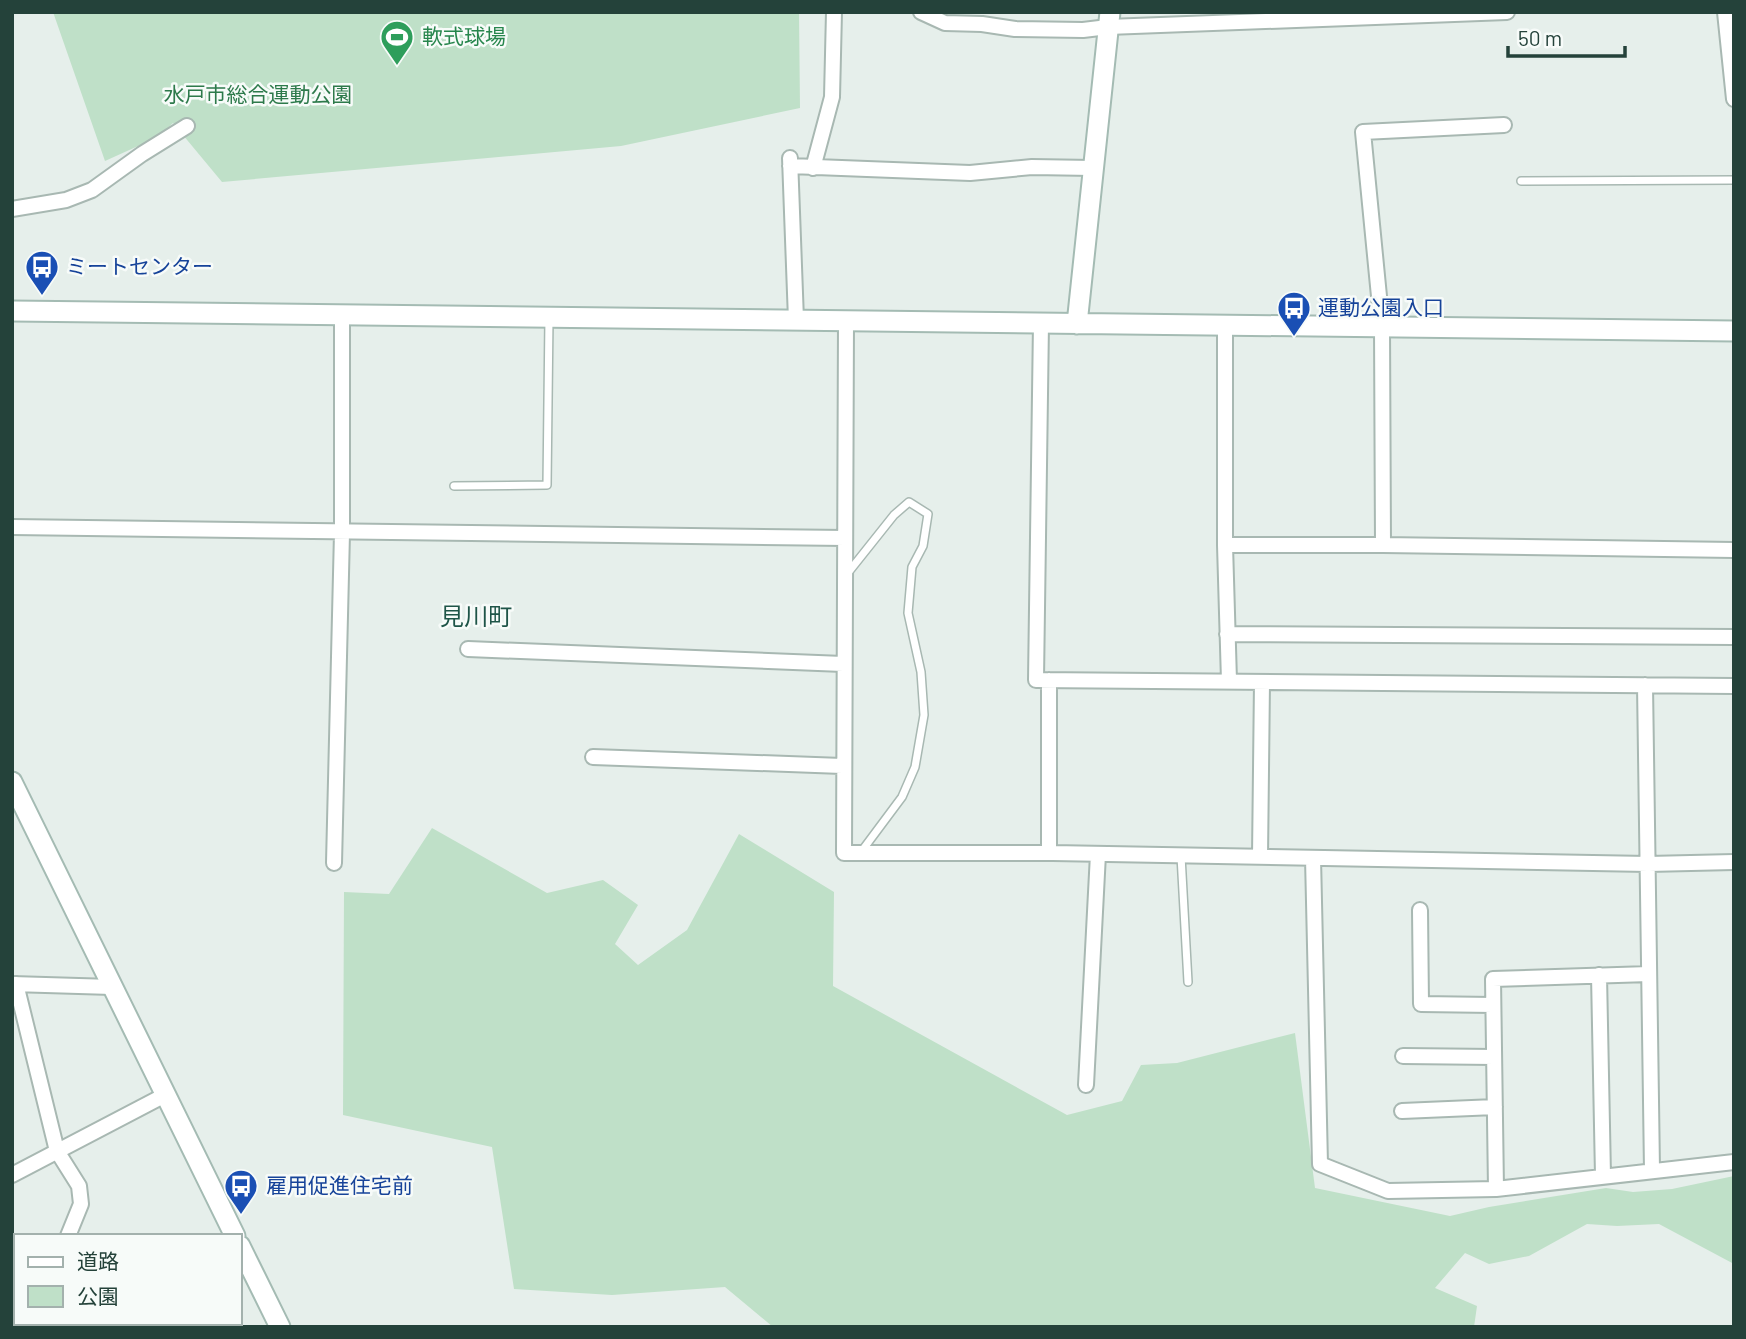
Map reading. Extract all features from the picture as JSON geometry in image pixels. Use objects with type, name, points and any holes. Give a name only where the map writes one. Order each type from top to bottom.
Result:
[{"type":"street","points":[[813,168],[832,97],[834,12]]},
{"type":"street","points":[[921,12],[944,23],[982,24],[1015,29],[1083,30],[1109,20],[1507,12]]},
{"type":"street","points":[[1725,12],[1734,99]]},
{"type":"street","points":[[1077,324],[1109,20]]},
{"type":"street","points":[[12,209],[66,200],[92,190],[187,125]]},
{"type":"street","points":[[1383,545],[1382,327],[1363,132],[1504,125]]},
{"type":"street","points":[[796,320],[790,162],[813,168],[971,173],[1032,167],[1093,168]]},
{"type":"street","points":[[12,311],[1734,331]]},
{"type":"street","points":[[334,863],[342,533],[342,315]]},
{"type":"street","points":[[846,322],[842,766],[844,853],[1049,853],[1648,864],[1734,862]]},
{"type":"street","points":[[1041,323],[1036,680],[1734,686]]},
{"type":"street","points":[[1225,326],[1225,545],[1229,681]]},
{"type":"street","points":[[12,527],[845,538]]},
{"type":"street","points":[[1225,545],[1734,550]]},
{"type":"street","points":[[1227,634],[1734,638]]},
{"type":"street","points":[[468,649],[843,664]]},
{"type":"street","points":[[1049,680],[1049,853]]},
{"type":"street","points":[[1260,857],[1262,682]]},
{"type":"street","points":[[1645,685],[1652,1170]]},
{"type":"street","points":[[593,757],[842,766]]},
{"type":"street","points":[[12,782],[234,1234]]},
{"type":"street","points":[[1086,1086],[1098,854]]},
{"type":"street","points":[[1313,858],[1320,1164],[1388,1191],[1496,1189],[1734,1162]]},
{"type":"street","points":[[1420,910],[1421,1004],[1493,1005]]},
{"type":"street","points":[[1496,1189],[1493,979],[1649,974]]},
{"type":"street","points":[[1599,975],[1603,1176]]},
{"type":"street","points":[[69,1234],[80,1204],[79,1186],[57,1151],[14,984],[112,987]]},
{"type":"street","points":[[1403,1056],[1494,1057]]},
{"type":"street","points":[[12,1175],[165,1095]]},
{"type":"street","points":[[1402,1111],[1495,1107]]},
{"type":"street","points":[[242,1250],[280,1327]]},
{"type":"lane","points":[[1521,181],[1734,180]]},
{"type":"lane","points":[[454,486],[547,485],[549,318]]},
{"type":"lane","points":[[844,578],[894,515],[909,502],[928,514],[923,546],[912,567],[908,613],[921,673],[924,715],[915,767],[902,797],[860,853]]},
{"type":"lane","points":[[1181,856],[1188,982]]},
{"type":"green space","name":"水戸市総合運動公園","points":[[53,12],[799,12],[800,108],[621,146],[222,182],[173,123],[158,137],[105,161]]},
{"type":"green space","points":[[432,828],[547,893],[603,880],[638,905],[615,944],[638,965],[687,930],[739,834],[834,892],[833,986],[1067,1115],[1122,1101],[1141,1065],[1177,1063],[1295,1033],[1315,1188],[1450,1216],[1606,1188],[1633,1192],[1672,1189],[1734,1176],[1734,1264],[1659,1224],[1587,1224],[1529,1256],[1489,1264],[1465,1253],[1435,1288],[1477,1306],[1474,1327],[773,1327],[725,1287],[612,1295],[514,1289],[492,1147],[343,1115],[344,892],[389,894]]},
{"type":"place","name":"軟式球場","points":[[397,67]]},
{"type":"place","name":"ミートセンター","points":[[42,297]]},
{"type":"place","name":"運動公園入口","points":[[1294,338]]},
{"type":"place","name":"雇用促進住宅前","points":[[241,1216]]},
{"type":"district","name":"見川町","points":[[476,617]]}]
